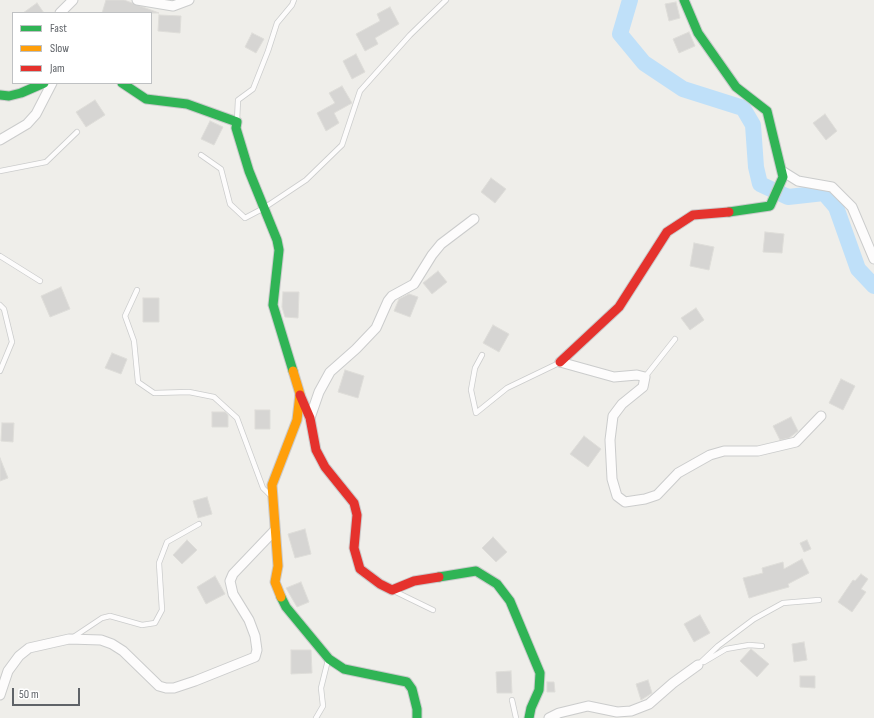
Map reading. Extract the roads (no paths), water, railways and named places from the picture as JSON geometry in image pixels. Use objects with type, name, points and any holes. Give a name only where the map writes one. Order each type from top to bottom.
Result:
[{"type":"street","points":[[61,12],[73,0]]},
{"type":"street","points":[[137,0],[173,6],[189,0]]},
{"type":"street","points":[[560,362],[619,307],[667,232],[693,215],[732,212],[770,206],[782,174],[767,111],[736,87],[698,33],[684,0]]},
{"type":"street","points":[[0,95],[9,96],[21,93],[42,84]]},
{"type":"street","points":[[0,140],[27,124],[36,114],[51,84]]},
{"type":"street","points":[[124,84],[146,99],[187,104],[237,122],[236,128],[249,171],[277,240],[279,250],[273,305],[300,394],[310,418],[316,450],[325,467],[354,503],[357,515],[354,548],[360,569],[380,584],[392,590],[414,581],[476,571],[497,584],[510,601],[540,673],[539,690],[531,708],[529,718]]},
{"type":"street","points":[[782,174],[798,181],[832,187],[852,207],[874,259]]},
{"type":"street","points":[[310,418],[319,392],[330,372],[356,349],[376,328],[388,301],[392,296],[414,284],[432,255],[441,244],[474,219]]},
{"type":"street","points":[[560,362],[614,377],[637,375],[645,377],[643,388],[622,404],[613,416],[610,440],[612,479],[617,496],[625,502],[645,500],[657,495],[678,473],[710,455],[724,451],[758,451],[796,442],[821,416]]},
{"type":"street","points":[[300,394],[297,420],[272,485],[278,566],[275,582],[286,607],[329,658],[344,669],[407,682],[412,689],[417,710],[417,718]]},
{"type":"street","points":[[0,695],[8,671],[19,656],[29,648],[69,640],[101,640],[112,644],[123,651],[159,686],[166,688],[174,688],[195,681],[255,657],[257,650],[255,636],[249,620],[233,594],[230,581],[234,574],[275,530]]},
{"type":"street","points":[[549,718],[588,706],[617,712],[631,711],[649,704],[672,683],[698,665]]},
{"type":"lane","points":[[237,122],[238,100],[253,89],[268,52],[277,23],[292,5],[294,0]]},
{"type":"lane","points":[[202,155],[221,169],[230,204],[245,218],[264,208],[306,180],[342,145],[360,91],[410,35],[446,0]]},
{"type":"lane","points":[[0,171],[46,162],[77,132]]},
{"type":"lane","points":[[0,256],[40,280]]},
{"type":"lane","points":[[138,290],[125,316],[134,341],[138,382],[154,394],[189,392],[214,397],[237,418],[263,488],[273,498]]},
{"type":"lane","points":[[0,305],[4,309],[12,342],[0,371]]},
{"type":"lane","points":[[645,377],[674,339]]},
{"type":"lane","points":[[482,355],[475,368],[471,390],[476,413],[507,388],[560,362]]},
{"type":"lane","points":[[69,640],[102,618],[110,616],[142,625],[155,623],[162,610],[159,563],[167,542],[199,524]]},
{"type":"lane","points":[[392,590],[433,610]]},
{"type":"lane","points":[[698,665],[718,646],[754,619],[783,603],[819,600]]},
{"type":"lane","points":[[698,665],[726,649],[749,645],[762,646]]},
{"type":"lane","points":[[316,718],[323,706],[321,688],[329,658]]},
{"type":"lane","points":[[512,700],[516,718]]},
{"type":"waterway","points":[[630,0],[620,34],[644,63],[683,89],[743,108],[753,125],[756,167],[760,184],[788,197],[824,193],[836,207],[858,269],[874,286]]}]
